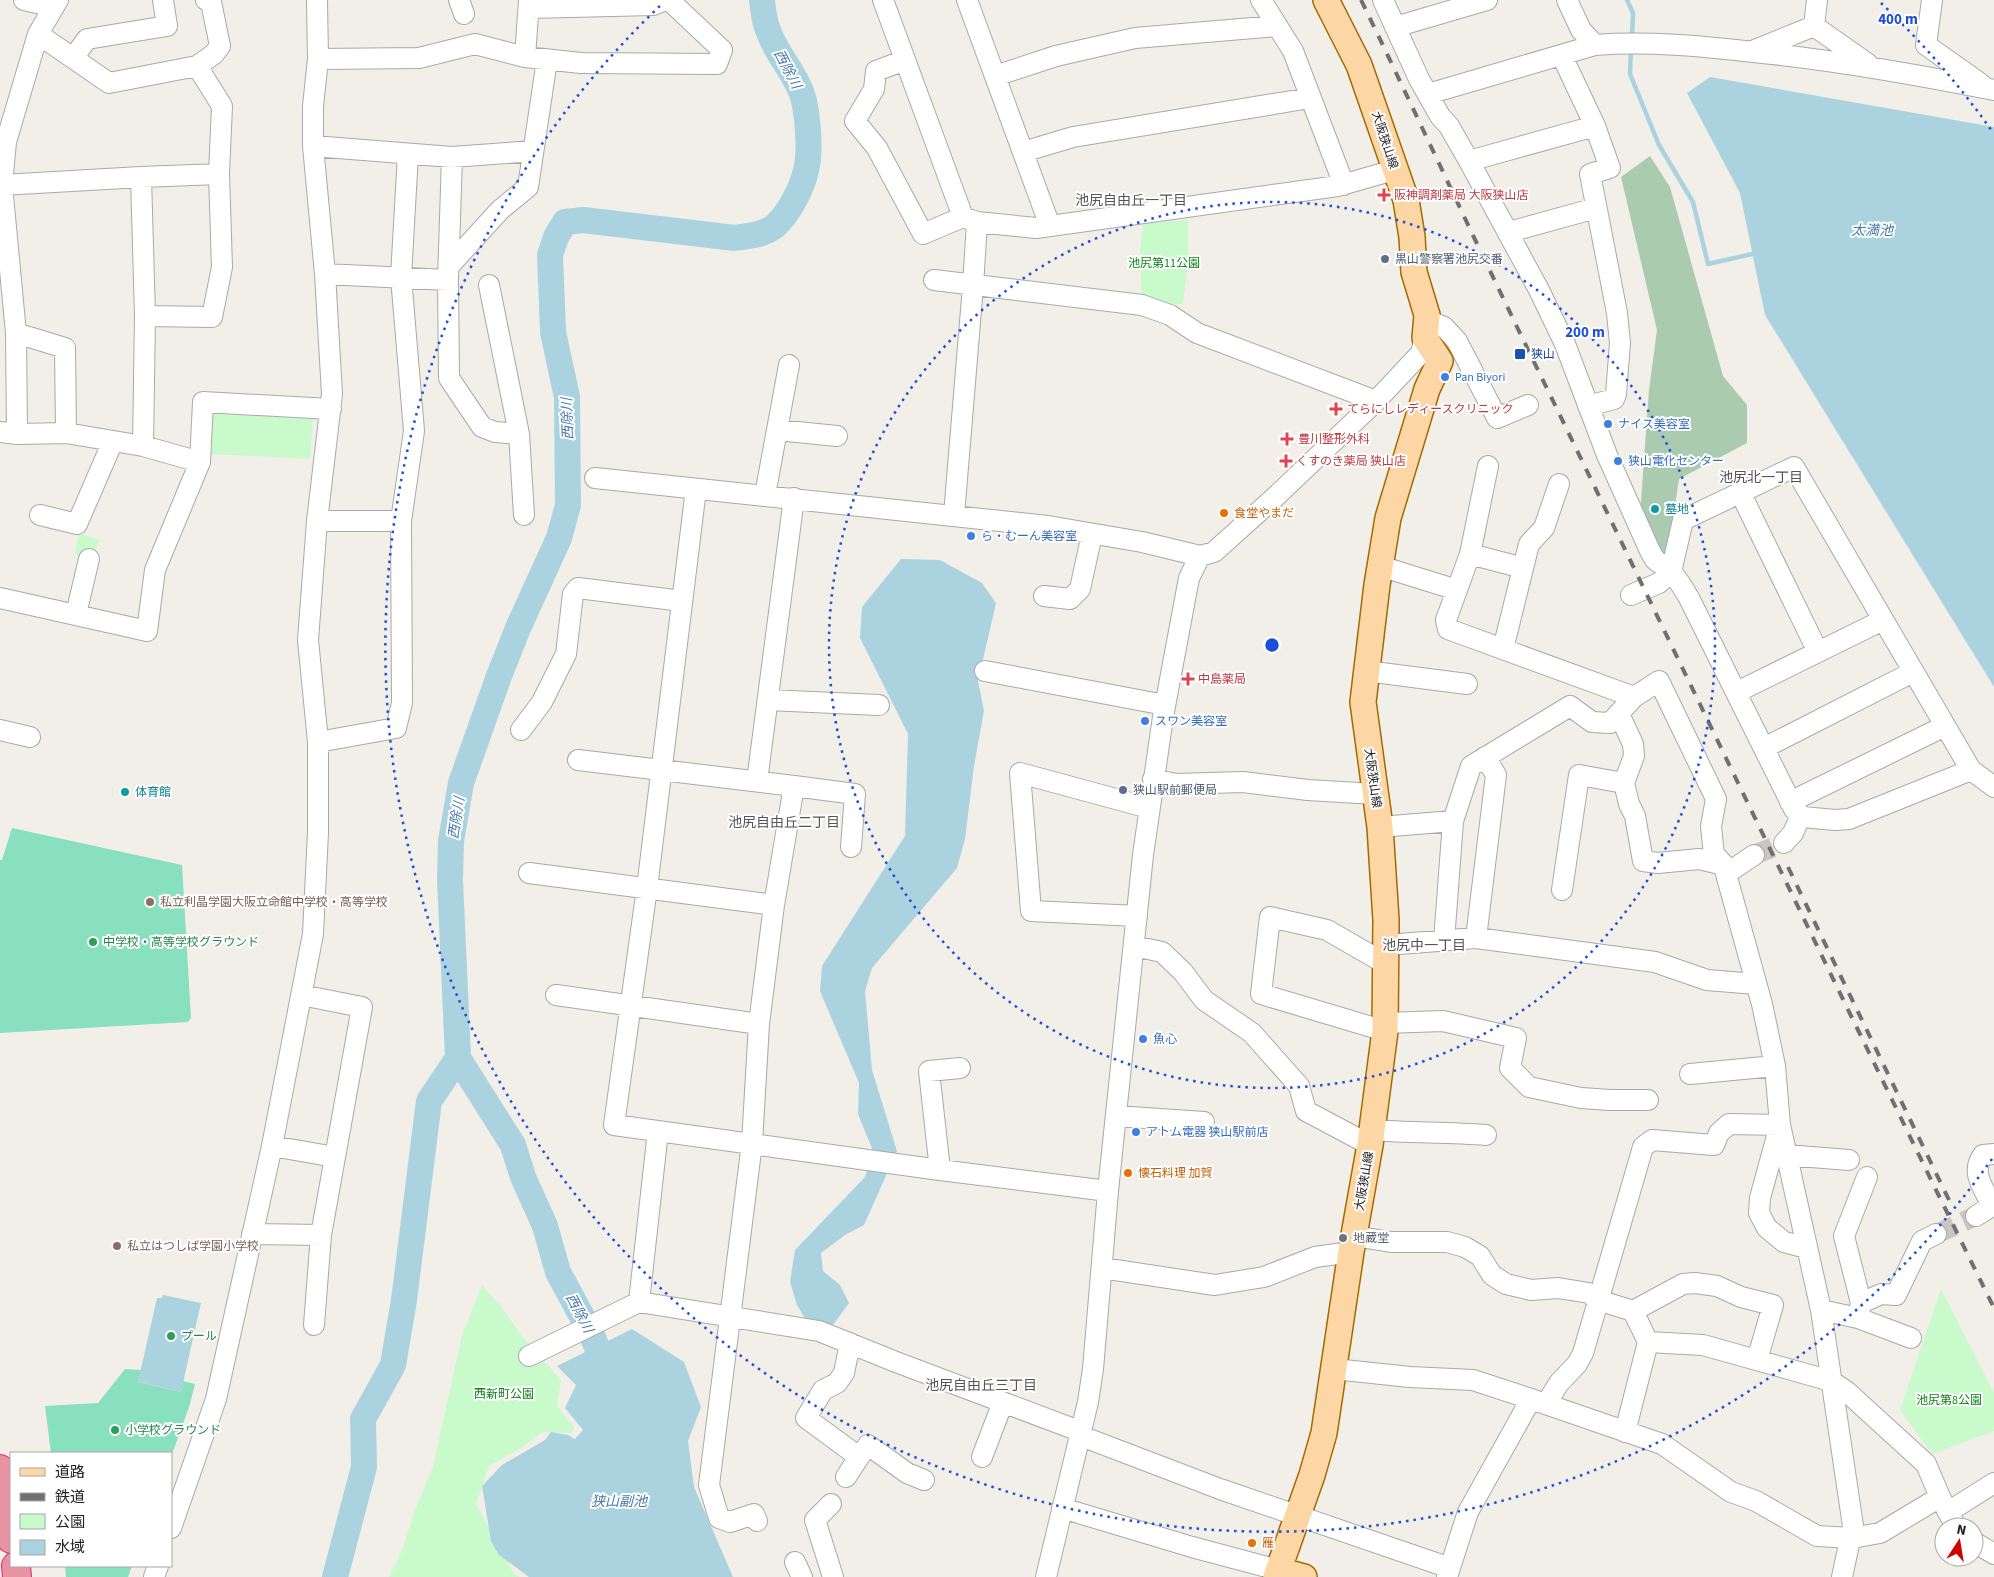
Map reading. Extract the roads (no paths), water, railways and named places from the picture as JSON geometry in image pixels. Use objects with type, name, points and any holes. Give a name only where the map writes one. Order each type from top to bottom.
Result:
[{"type":"highway","points":[[0,1469],[10,1533]]},
{"type":"main road","name":"大阪狭山線","points":[[1277,1574],[1312,1475],[1324,1433],[1352,1244],[1371,1138],[1385,1027],[1386,920],[1380,827],[1363,702],[1388,518],[1427,390],[1440,361],[1426,329],[1427,315],[1414,272],[1412,237],[1406,200],[1359,65],[1326,0]]},
{"type":"main road","points":[[1277,1574],[1304,1577]]},
{"type":"street","points":[[24,0],[56,4],[38,34],[6,142],[2,185],[16,333],[8,433],[66,433],[143,446],[200,462]]},
{"type":"street","points":[[38,34],[74,57],[109,83],[197,66],[214,54],[220,46],[211,2],[206,0]]},
{"type":"street","points":[[172,1525],[216,1399],[272,1146],[314,934],[318,832],[318,742],[308,640],[318,521],[331,409],[325,274],[313,146],[313,106],[318,59],[317,0]]},
{"type":"street","points":[[318,59],[419,58],[475,44],[525,57],[581,63],[717,64],[722,50],[667,0],[653,5],[529,4],[525,57]]},
{"type":"street","points":[[883,0],[905,60],[970,220],[973,286],[954,515]]},
{"type":"street","points":[[967,0],[1050,226]]},
{"type":"street","points":[[1261,0],[1293,51],[1344,185]]},
{"type":"street","points":[[1383,0],[1428,94],[1440,116],[1449,126],[1510,232],[1565,344],[1607,456],[1650,551],[1656,562],[1671,572],[1690,598],[1764,748],[1796,808],[1803,817],[1835,820],[1849,819],[1971,770]]},
{"type":"street","points":[[1396,27],[1487,0]]},
{"type":"street","points":[[1567,0],[1581,30],[1595,45]]},
{"type":"street","points":[[1814,26],[1818,0]]},
{"type":"street","points":[[1932,0],[1926,45],[1991,89]]},
{"type":"street","points":[[74,57],[87,39],[167,26],[169,1]]},
{"type":"street","points":[[995,76],[1056,56],[1136,38],[1276,26]]},
{"type":"street","points":[[1751,51],[1814,26]]},
{"type":"street","points":[[1814,26],[1873,67]]},
{"type":"street","points":[[1428,94],[1595,45],[1623,43],[1714,47],[1822,59],[1991,89]]},
{"type":"street","points":[[1562,56],[1595,126],[1610,168],[1590,174],[1615,304],[1619,350],[1614,399],[1588,406]]},
{"type":"street","points":[[325,274],[400,277],[449,273],[500,210],[528,187],[547,60]]},
{"type":"street","points":[[905,60],[876,71],[874,90],[855,121],[876,148],[923,234],[970,220],[1036,228],[1344,185],[1394,170]]},
{"type":"street","points":[[145,316],[212,317],[222,267],[219,174],[222,106],[197,66]]},
{"type":"street","points":[[1023,152],[1073,138],[1310,98]]},
{"type":"street","points":[[1469,161],[1595,126]]},
{"type":"street","points":[[313,146],[452,157],[533,151]]},
{"type":"street","points":[[318,742],[396,728],[402,703],[401,521],[414,431],[400,277],[408,154]]},
{"type":"street","points":[[452,157],[449,378],[482,427],[495,432],[519,434]]},
{"type":"street","points":[[2,185],[219,174]]},
{"type":"street","points":[[142,177],[145,316],[143,446]]},
{"type":"street","points":[[1510,232],[1596,208]]},
{"type":"street","points":[[934,280],[1142,305],[1170,315],[1197,333],[1376,401]]},
{"type":"street","points":[[489,285],[519,434],[524,515]]},
{"type":"street","points":[[596,478],[954,515],[1142,542],[1200,556],[1214,552],[1273,500],[1376,401],[1421,352],[1426,329],[1444,327],[1457,341],[1497,418],[1528,405]]},
{"type":"street","points":[[16,333],[65,348],[66,433]]},
{"type":"street","points":[[765,495],[789,365]]},
{"type":"street","points":[[0,598],[147,631],[155,570],[200,462],[203,402],[331,409]]},
{"type":"street","points":[[777,430],[837,436]]},
{"type":"street","points":[[40,515],[77,524],[113,441]]},
{"type":"street","points":[[1488,466],[1470,554],[1446,620],[1448,629],[1634,697]]},
{"type":"street","points":[[1631,595],[1659,584],[1671,572],[1683,520],[1794,467],[1971,770],[1994,786]]},
{"type":"street","points":[[1504,649],[1529,544],[1544,528],[1559,484]]},
{"type":"street","points":[[696,489],[647,888],[614,1125],[1108,1191]]},
{"type":"street","points":[[1740,492],[1818,652]]},
{"type":"street","points":[[757,781],[794,498]]},
{"type":"street","points":[[318,521],[401,521]]},
{"type":"street","points":[[1044,596],[1070,598],[1080,589],[1092,534]]},
{"type":"street","points":[[1470,554],[1523,568]]},
{"type":"street","points":[[1046,1577],[1081,1434],[1093,1369],[1108,1191],[1149,808],[1165,705],[1189,578],[1200,556]]},
{"type":"street","points":[[76,614],[89,559]]},
{"type":"street","points":[[1380,566],[1457,590]]},
{"type":"street","points":[[521,730],[542,702],[566,654],[573,594],[578,588],[682,601]]},
{"type":"street","points":[[1737,692],[1883,620]]},
{"type":"street","points":[[985,671],[1165,705]]},
{"type":"street","points":[[1366,671],[1467,684]]},
{"type":"street","points":[[1764,748],[1913,672]]},
{"type":"street","points":[[1444,941],[1453,820],[1471,766],[1570,706],[1592,722],[1610,723],[1634,697],[1659,681],[1716,799],[1711,826],[1714,854],[1725,870],[1756,984],[1775,1066],[1780,1125],[1821,1310],[1853,1526],[1852,1538],[1842,1577]]},
{"type":"street","points":[[768,700],[879,705]]},
{"type":"street","points":[[1619,714],[1633,744],[1634,756],[1624,783],[1629,804],[1635,816],[1643,861],[1658,863],[1699,859],[1725,870]]},
{"type":"street","points":[[1796,808],[1945,726]]},
{"type":"street","points":[[0,730],[30,737]]},
{"type":"street","points":[[1476,938],[1496,775],[1485,757]]},
{"type":"street","points":[[578,760],[860,795],[851,846]]},
{"type":"street","points":[[1137,916],[1031,911],[1020,773],[1149,808]]},
{"type":"street","points":[[1562,890],[1579,774],[1624,783]]},
{"type":"street","points":[[1153,779],[1176,784],[1243,782],[1308,790],[1375,794]]},
{"type":"street","points":[[757,1521],[754,1514],[730,1522],[719,1518],[709,1485],[732,1316],[735,1273],[752,1143],[759,1024],[774,905],[794,786]]},
{"type":"street","points":[[1784,842],[1793,833],[1796,808]]},
{"type":"street","points":[[1380,827],[1453,820]]},
{"type":"street","points":[[1725,870],[1754,855]]},
{"type":"street","points":[[528,873],[774,905]]},
{"type":"street","points":[[1648,1100],[1582,1098],[1529,1087],[1510,1068],[1516,1038],[1443,1021],[1385,1027],[1261,994],[1270,917],[1327,930],[1386,955],[1444,941],[1476,938],[1656,962],[1707,980],[1756,984]]},
{"type":"street","points":[[1134,946],[1162,952],[1183,972],[1204,1000],[1252,1033],[1299,1086],[1306,1111],[1371,1138],[1406,1133],[1448,1132],[1486,1136]]},
{"type":"street","points":[[556,995],[630,1004],[759,1024]]},
{"type":"street","points":[[301,996],[362,1007],[321,1236],[314,1324]]},
{"type":"street","points":[[1690,1074],[1775,1066]]},
{"type":"street","points":[[940,1170],[929,1071],[960,1068]]},
{"type":"street","points":[[1116,1116],[1204,1122]]},
{"type":"street","points":[[529,1356],[638,1302],[819,1331],[1220,1489],[1298,1514],[1449,1572],[1468,1512],[1539,1402],[1559,1383],[1583,1353],[1643,1147],[1652,1140],[1714,1145],[1719,1132],[1729,1124],[1780,1125]]},
{"type":"street","points":[[1780,1125],[1760,1198],[1759,1212],[1767,1228],[1784,1242],[1807,1248]]},
{"type":"street","points":[[638,1302],[658,1130]]},
{"type":"street","points":[[272,1146],[335,1157]]},
{"type":"street","points":[[1786,1154],[1850,1160]]},
{"type":"street","points":[[1976,1216],[1992,1206],[1976,1173],[1978,1162],[1983,1155],[1994,1154]]},
{"type":"street","points":[[1860,1311],[1844,1236],[1867,1177]]},
{"type":"street","points":[[252,1234],[321,1236]]},
{"type":"street","points":[[1860,1311],[1881,1294],[1896,1295],[1922,1241],[1936,1234]]},
{"type":"street","points":[[1102,1268],[1215,1285],[1264,1277],[1314,1256],[1352,1244],[1447,1242],[1466,1247],[1480,1256],[1492,1275],[1506,1284],[1531,1290],[1558,1288],[1589,1292],[1598,1300],[1633,1311],[1683,1284],[1695,1283],[1717,1286],[1741,1297],[1773,1305],[1757,1360]]},
{"type":"street","points":[[1821,1310],[1860,1311],[1911,1338]]},
{"type":"street","points":[[1625,1432],[1648,1342],[1633,1311]]},
{"type":"street","points":[[1648,1342],[1703,1345],[1831,1381],[1846,1391],[1926,1464],[1948,1512]]},
{"type":"street","points":[[850,1343],[844,1373],[837,1383],[823,1390],[802,1424],[869,1444],[912,1478]]},
{"type":"street","points":[[1334,1369],[1410,1377],[1473,1380],[1662,1444],[1731,1492],[1756,1501],[1818,1536],[1852,1538],[1880,1533],[1948,1512],[1994,1483]]},
{"type":"street","points":[[982,1457],[1003,1402]]},
{"type":"street","points":[[846,1478],[869,1444]]},
{"type":"street","points":[[832,1504],[815,1520],[834,1577]]},
{"type":"street","points":[[1062,1508],[1277,1574]]},
{"type":"water","name":"太満池","points":[[1710,77],[1994,127],[1994,687],[1765,315],[1740,193],[1687,93]]},
{"type":"water","points":[[901,559],[940,560],[982,583],[996,603],[978,681],[984,711],[974,766],[965,839],[957,868],[872,968],[865,991],[872,1070],[897,1151],[864,1225],[845,1235],[821,1253],[823,1271],[840,1285],[849,1303],[830,1329],[808,1324],[797,1305],[790,1282],[795,1250],[865,1177],[873,1151],[858,1114],[859,1083],[820,991],[822,966],[905,836],[908,734],[860,638],[862,607]]},
{"type":"water","name":"プール","points":[[163,1295],[201,1303],[181,1392],[138,1382],[157,1298],[162,1298]]},
{"type":"water","name":"狭山副池","points":[[632,1329],[684,1362],[701,1407],[688,1441],[694,1487],[733,1577],[529,1577],[499,1555],[491,1541],[482,1486],[502,1465],[545,1440],[551,1432],[568,1435],[575,1439],[583,1430],[565,1408],[576,1385],[557,1366]]},
{"type":"waterway","name":"西除川","points":[[610,1381],[592,1335],[558,1272],[545,1226],[523,1177],[513,1145],[458,1058],[450,880],[451,841],[461,783],[518,628],[559,538],[568,505],[567,397],[553,332],[550,255],[556,237],[565,222],[583,220],[735,238],[756,235],[775,226],[780,221],[794,200],[804,177],[808,162],[808,128],[802,95],[771,38],[762,0]]},
{"type":"waterway","points":[[1627,0],[1633,13],[1632,38]]},
{"type":"waterway","points":[[1631,48],[1630,74],[1659,145],[1693,202],[1708,264],[1752,254]]},
{"type":"waterway","name":"西除川","points":[[335,1577],[364,1467],[363,1419],[393,1365],[404,1300],[429,1101],[458,1058]]},
{"type":"tunnel","points":[[1754,855],[1784,843]]},
{"type":"tunnel","points":[[1936,1234],[1976,1216]]},
{"type":"railway","points":[[1361,0],[1518,329],[1994,1308]]},
{"type":"railway","points":[[1788,867],[1949,1200]]},
{"type":"place","name":"阪神調剤薬局 大阪狭山店","points":[[1384,195]]},
{"type":"place","name":"黒山警察署池尻交番","points":[[1385,259]]},
{"type":"place","name":"狭山","points":[[1520,354]]},
{"type":"place","name":"Pan Biyori","points":[[1445,377]]},
{"type":"place","name":"てらにしレディースクリニック","points":[[1336,409]]},
{"type":"place","name":"ナイス美容室","points":[[1608,424]]},
{"type":"place","name":"豊川整形外科","points":[[1287,439]]},
{"type":"place","name":"くすのき薬局 狭山店","points":[[1286,461]]},
{"type":"place","name":"狭山電化センター","points":[[1618,461]]},
{"type":"place","name":"墓地","points":[[1655,509]]},
{"type":"place","name":"食堂やまだ","points":[[1224,513]]},
{"type":"place","name":"ら・むーん美容室","points":[[971,536]]},
{"type":"place","name":"中島薬局","points":[[1188,679]]},
{"type":"place","name":"スワン美容室","points":[[1145,721]]},
{"type":"place","name":"狭山駅前郵便局","points":[[1123,790]]},
{"type":"place","name":"体育館","points":[[125,792]]},
{"type":"place","name":"私立利晶学園大阪立命館中学校・高等学校","points":[[150,902]]},
{"type":"place","name":"中学校・高等学校グラウンド","points":[[93,942]]},
{"type":"place","name":"魚心","points":[[1143,1039]]},
{"type":"place","name":"アトム電器 狭山駅前店","points":[[1136,1132]]},
{"type":"place","name":"懐石料理 加賀","points":[[1128,1173]]},
{"type":"place","name":"地蔵堂","points":[[1343,1238]]},
{"type":"place","name":"私立はつしば学園小学校","points":[[117,1246]]},
{"type":"place","name":"プール","points":[[171,1336]]},
{"type":"place","name":"小学校グラウンド","points":[[115,1430]]},
{"type":"place","name":"雁","points":[[1252,1543]]},
{"type":"district","name":"池尻自由丘一丁目","points":[[1131,200]]},
{"type":"district","name":"池尻北一丁目","points":[[1761,477]]},
{"type":"district","name":"池尻自由丘二丁目","points":[[784,822]]},
{"type":"district","name":"池尻中一丁目","points":[[1424,945]]},
{"type":"district","name":"池尻自由丘三丁目","points":[[981,1385]]},
{"type":"park label","name":"池尻第11公園","points":[[1164,263]]},
{"type":"park label","name":"西新町公園","points":[[504,1394]]},
{"type":"park label","name":"池尻第8公園","points":[[1949,1400]]}]
